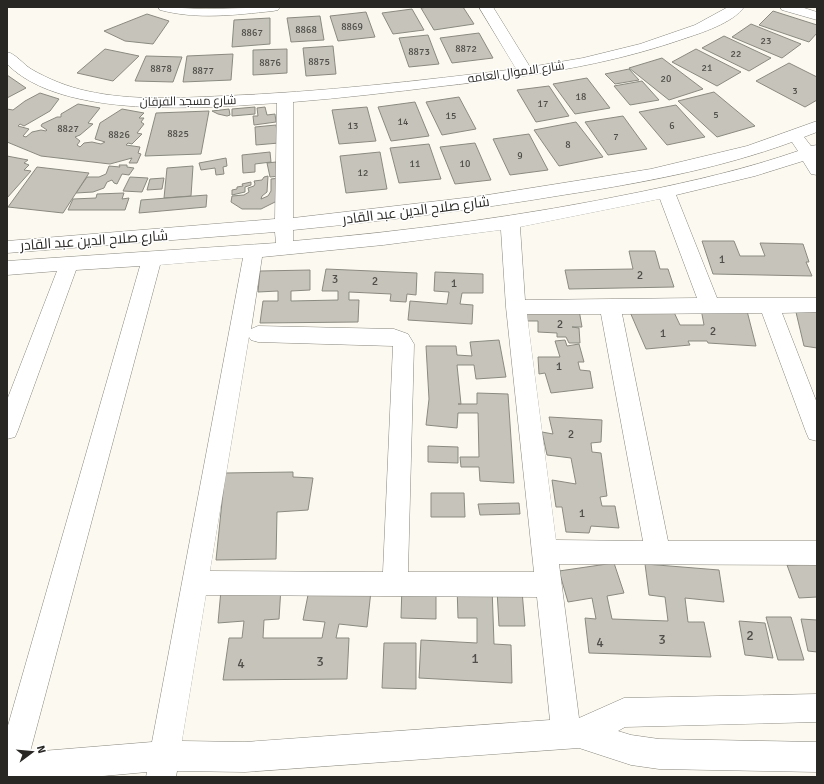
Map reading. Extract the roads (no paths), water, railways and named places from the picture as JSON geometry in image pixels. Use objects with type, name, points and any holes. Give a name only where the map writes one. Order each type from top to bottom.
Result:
[{"type":"street","points":[[165,7],[197,12],[273,7]]},
{"type":"street","points":[[486,7],[525,71]]},
{"type":"street","name":"شارع الاموال العامه","points":[[285,99],[525,71],[608,58],[653,46],[693,31],[727,15],[736,7]]},
{"type":"street","points":[[787,7],[817,16]]},
{"type":"street","name":"شارع مسجد الفرقان","points":[[7,56],[13,64],[48,84],[96,98],[154,104],[285,99]]},
{"type":"street","points":[[284,249],[285,99]]},
{"type":"street","name":"شارع صلاح الدين عبد القادر","points":[[7,247],[283,226],[407,213],[583,187],[722,158],[796,135],[817,126]]},
{"type":"street","points":[[796,135],[812,152],[817,170]]},
{"type":"street","name":"شارع صلاح الدين عبد القادر","points":[[7,268],[284,249],[510,223],[666,192],[740,174],[812,152]]},
{"type":"street","points":[[666,192],[710,306]]},
{"type":"street","points":[[510,223],[516,307],[549,585],[572,733]]},
{"type":"street","points":[[163,767],[197,583],[254,251]]},
{"type":"street","points":[[152,258],[9,768],[163,767],[245,757],[572,733],[624,712],[817,708]]},
{"type":"street","points":[[7,430],[69,264]]},
{"type":"street","points":[[769,305],[817,432]]},
{"type":"street","points":[[516,307],[817,305]]},
{"type":"street","points":[[610,306],[658,552]]},
{"type":"street","points":[[258,334],[394,337],[401,340],[404,344],[395,584]]},
{"type":"street","points":[[545,552],[817,553]]},
{"type":"street","points":[[197,583],[549,585]]},
{"type":"street","points":[[572,733],[631,750],[659,754],[817,757]]}]
